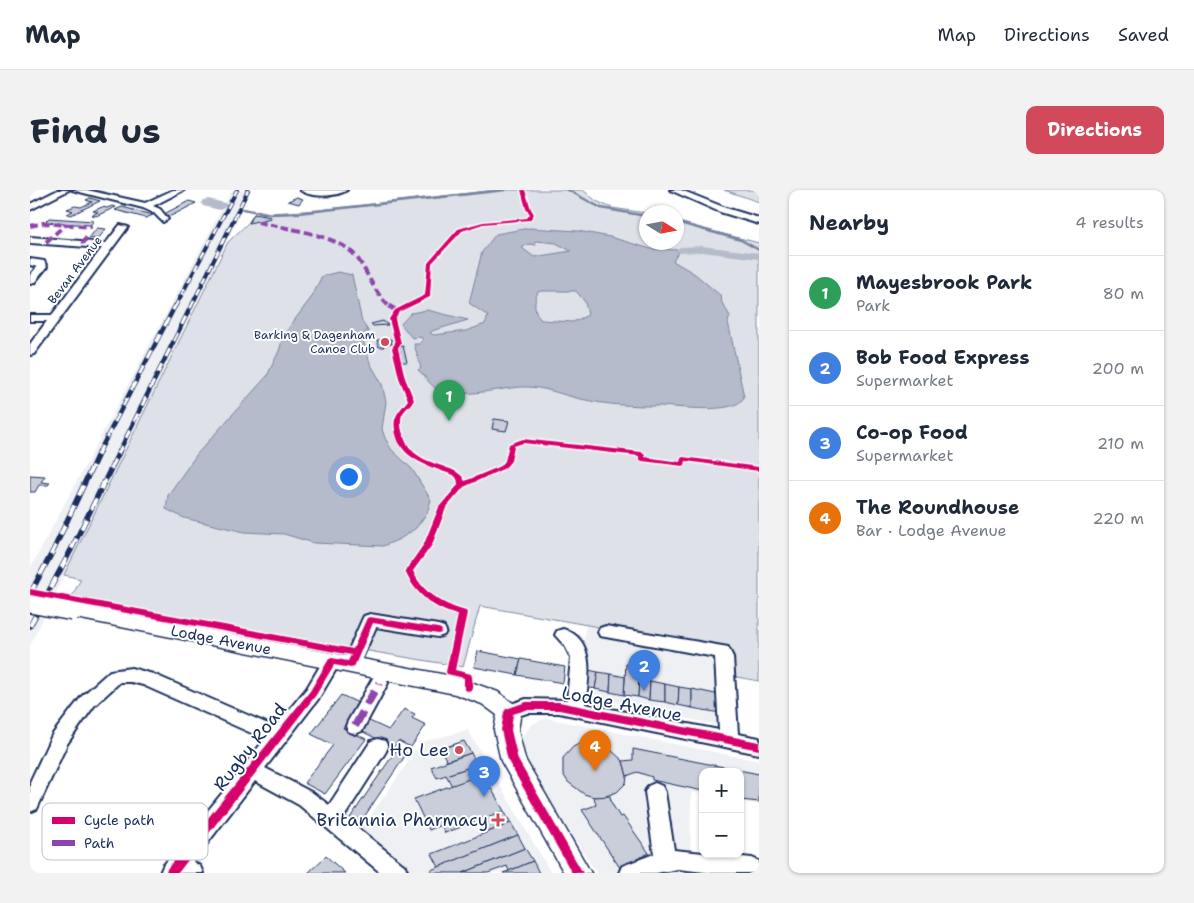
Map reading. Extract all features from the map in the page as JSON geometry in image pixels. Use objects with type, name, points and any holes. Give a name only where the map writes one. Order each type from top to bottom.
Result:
[{"type":"main road","name":"Lodge Avenue","points":[[30,603],[468,688],[490,698],[509,712]]},
{"type":"main road","points":[[509,712],[506,730],[513,761],[578,873]]},
{"type":"street","points":[[30,207],[65,190]]},
{"type":"street","points":[[76,190],[146,206],[160,215]]},
{"type":"street","points":[[146,206],[180,190]]},
{"type":"street","points":[[306,191],[343,190]]},
{"type":"street","points":[[674,190],[723,210],[759,221]]},
{"type":"street","points":[[30,200],[40,201]]},
{"type":"street","name":"Bevan Avenue","points":[[30,352],[123,227]]},
{"type":"street","points":[[30,240],[108,246]]},
{"type":"street","points":[[30,254],[46,242]]},
{"type":"street","points":[[30,262],[41,263],[42,267],[30,281]]},
{"type":"street","points":[[30,318],[55,318]]},
{"type":"street","name":"Rugby Road","points":[[208,830],[250,769],[313,693],[341,663],[370,620],[438,631]]},
{"type":"street","points":[[606,632],[722,652],[724,657],[729,740]]},
{"type":"street","points":[[563,635],[576,646],[580,663],[576,710]]},
{"type":"street","points":[[30,803],[58,740],[88,701],[116,676],[131,675],[147,679],[277,736]]},
{"type":"street","points":[[355,726],[379,682]]},
{"type":"street","name":"Lodge Avenue","points":[[509,712],[526,706],[559,706],[759,746]]},
{"type":"street","points":[[331,819],[378,747]]},
{"type":"street","points":[[250,769],[306,799],[397,873]]},
{"type":"street","points":[[655,792],[665,860]]},
{"type":"street","points":[[630,873],[665,860],[678,859],[752,868]]},
{"type":"shaded area","points":[[232,190],[251,190],[30,646],[30,569]]},
{"type":"shaded area","points":[[495,190],[583,190],[596,201],[612,208],[639,212],[639,250],[684,250],[684,224],[759,243],[759,681],[731,676],[729,650],[480,606],[463,667],[286,637],[72,596],[81,579],[64,575],[228,242],[248,223],[257,210],[270,213],[318,210]]},
{"type":"shaded area","points":[[724,190],[759,190],[759,202]]},
{"type":"shaded area","points":[[586,625],[729,650],[733,729],[575,693]]},
{"type":"shaded area","points":[[546,718],[759,761],[759,805],[744,802],[744,768],[699,768],[699,793],[691,792],[690,864],[649,873],[597,873],[526,765],[522,748],[523,736],[531,725]]},
{"type":"shaded area","points":[[468,730],[551,873],[382,873],[350,845],[422,742]]},
{"type":"water","points":[[529,228],[578,231],[610,237],[639,245],[639,250],[680,250],[673,261],[695,274],[721,296],[722,303],[730,316],[728,322],[744,397],[739,403],[730,406],[704,409],[610,404],[530,387],[460,394],[451,394],[435,388],[418,370],[421,368],[414,344],[421,344],[420,342],[423,341],[421,337],[412,338],[401,324],[411,313],[427,310],[468,320],[430,333],[434,335],[466,331],[485,324],[488,316],[469,303],[482,252],[496,234]],"holes":[[[537,241],[556,243],[571,251],[534,257],[522,248],[528,244],[537,245],[534,242]],[[576,291],[585,302],[588,315],[573,322],[541,320],[537,314],[535,303],[538,292]]]},
{"type":"water","points":[[338,272],[352,275],[362,322],[369,332],[365,332],[362,337],[370,363],[382,384],[386,402],[382,429],[385,438],[391,449],[412,469],[431,500],[427,513],[416,528],[400,539],[383,546],[314,543],[284,534],[244,532],[184,518],[166,509],[168,495],[197,454],[267,376],[279,351],[284,334],[311,298],[322,276]]},
{"type":"building","points":[[297,197],[303,199],[299,204],[288,201]]},
{"type":"building","points":[[90,198],[100,201],[71,215],[67,214],[73,211],[67,209],[75,206],[81,207],[92,202],[86,200]]},
{"type":"building","points":[[189,201],[196,203],[171,216],[164,214]]},
{"type":"building","points":[[102,207],[116,207],[96,216],[92,215],[98,212],[93,211]]},
{"type":"building","points":[[122,207],[153,215],[146,218],[115,210]]},
{"type":"building","points":[[254,214],[271,217],[271,218],[249,223]]},
{"type":"building","points":[[49,218],[94,221],[90,225],[45,222]]},
{"type":"building","points":[[97,228],[106,229],[98,239],[89,238]]},
{"type":"building","points":[[383,321],[388,325],[373,326],[371,324]]},
{"type":"building","name":"Barking & Dagenham Canoe Club","points":[[391,339],[392,344],[383,344],[384,347],[379,347],[377,340]]},
{"type":"building","points":[[403,346],[407,362],[402,362],[399,347]]},
{"type":"building","points":[[494,419],[509,421],[506,431],[492,429]]},
{"type":"building","points":[[30,475],[45,476],[41,482],[50,483],[48,485],[39,485],[35,492],[30,492]]},
{"type":"building","points":[[478,651],[521,659],[517,675],[474,667]]},
{"type":"building","points":[[521,659],[565,667],[563,683],[517,675]]},
{"type":"building","points":[[626,664],[635,666],[634,678],[639,679],[638,697],[624,695]]},
{"type":"building","points":[[583,669],[598,672],[595,689],[581,686]]},
{"type":"building","points":[[598,672],[611,674],[610,692],[595,689]]},
{"type":"building","points":[[611,674],[625,677],[624,695],[610,692]]},
{"type":"building","points":[[639,679],[650,681],[649,700],[638,697]]},
{"type":"building","points":[[650,681],[665,684],[665,702],[649,700]]},
{"type":"building","points":[[665,684],[679,687],[678,705],[665,702]]},
{"type":"building","points":[[679,687],[692,689],[692,708],[678,705]]},
{"type":"building","points":[[692,689],[720,695],[720,713],[692,708]]},
{"type":"building","points":[[341,695],[361,704],[343,728],[366,739],[325,794],[304,783],[333,745],[311,734]]},
{"type":"building","points":[[404,709],[415,714],[412,718],[426,725],[411,747],[398,741],[394,747],[359,730],[367,720],[389,730]]},
{"type":"building","points":[[464,741],[471,753],[447,761],[440,749]]},
{"type":"building","points":[[581,743],[600,744],[609,748],[623,761],[627,776],[626,783],[617,792],[603,797],[594,797],[584,794],[568,782],[563,774],[563,758],[573,747]]},
{"type":"building","points":[[397,749],[407,753],[360,823],[350,818]]},
{"type":"building","points":[[633,749],[729,768],[699,768],[699,790],[652,780],[652,777],[637,772],[627,776],[623,761],[633,760]]},
{"type":"building","points":[[471,753],[477,765],[437,778],[431,767]]},
{"type":"building","points":[[477,765],[483,774],[452,786],[446,775]]},
{"type":"building","points":[[744,771],[759,774],[759,802],[744,800]]},
{"type":"building","points":[[483,774],[504,811],[445,833],[441,825],[429,830],[414,799]]},
{"type":"building","points":[[610,796],[612,804],[620,817],[623,816],[649,853],[620,868],[582,810],[596,805],[594,797]]},
{"type":"building","points":[[504,811],[511,823],[488,832],[481,819]]},
{"type":"building","points":[[511,823],[518,835],[439,867],[432,854]]},
{"type":"building","points":[[518,835],[525,848],[463,873],[433,873],[431,870]]},
{"type":"building","points":[[525,848],[533,861],[509,871],[507,866],[488,873],[463,873]]},
{"type":"building","points":[[326,856],[345,873],[308,873]]},
{"type":"building","points":[[533,861],[539,873],[503,873],[509,871]]},
{"type":"waterway","points":[[243,209],[269,214],[298,213],[505,190]]},
{"type":"waterway","points":[[568,190],[601,208],[639,215]]},
{"type":"waterway","points":[[208,203],[220,206]]},
{"type":"waterway","points":[[684,224],[741,240],[759,250]]},
{"type":"waterway","points":[[684,250],[702,249],[759,256]]},
{"type":"railway","points":[[175,307],[237,190]]},
{"type":"railway","points":[[191,307],[248,190]]},
{"type":"railway","points":[[99,453],[175,306]]},
{"type":"railway","points":[[118,454],[191,306]]},
{"type":"railway","points":[[30,626],[71,550],[119,452]]},
{"type":"railway","points":[[30,594],[54,549],[99,453]]},
{"type":"marked path","points":[[258,222],[321,237],[351,250],[382,299],[397,311]]},
{"type":"marked path","points":[[30,226],[43,223],[92,227]]},
{"type":"marked path","points":[[46,242],[66,224]]},
{"type":"marked path","points":[[82,244],[88,235]]},
{"type":"marked path","points":[[355,726],[379,683]]},
{"type":"cycle path","points":[[468,688],[468,676],[450,672],[463,613],[448,609],[423,592],[409,571],[428,545],[443,507],[462,485],[461,479],[457,474],[424,462],[414,456],[401,441],[398,430],[398,416],[411,400],[402,378],[395,348],[398,343],[392,319],[397,311],[428,296],[430,263],[460,230],[483,223],[528,219],[532,214],[523,190]]},
{"type":"cycle path","points":[[462,485],[503,467],[508,461],[511,445],[523,441],[642,454],[642,459],[683,464],[683,459],[759,469]]},
{"type":"cycle path","points":[[30,592],[355,653]]},
{"type":"cycle path","points":[[208,826],[313,693],[332,661],[351,665],[370,620],[438,631]]},
{"type":"cycle path","points":[[578,873],[513,761],[506,730],[509,712],[526,706],[559,706],[759,746]]},
{"type":"cycle path","points":[[171,873],[181,860]]},
{"type":"place","name":"Barking & Dagenham Canoe Club","points":[[385,342]]},
{"type":"place","name":"Mayesbrook Park","points":[[449,421]]},
{"type":"place","name":"Bob Food Express","points":[[644,691]]},
{"type":"place","name":"Ho Lee","points":[[459,750]]},
{"type":"place","name":"The Roundhouse","points":[[595,771]]},
{"type":"place","name":"Co-op Food","points":[[484,797]]},
{"type":"place","name":"Britannia Pharmacy","points":[[498,820]]}]
